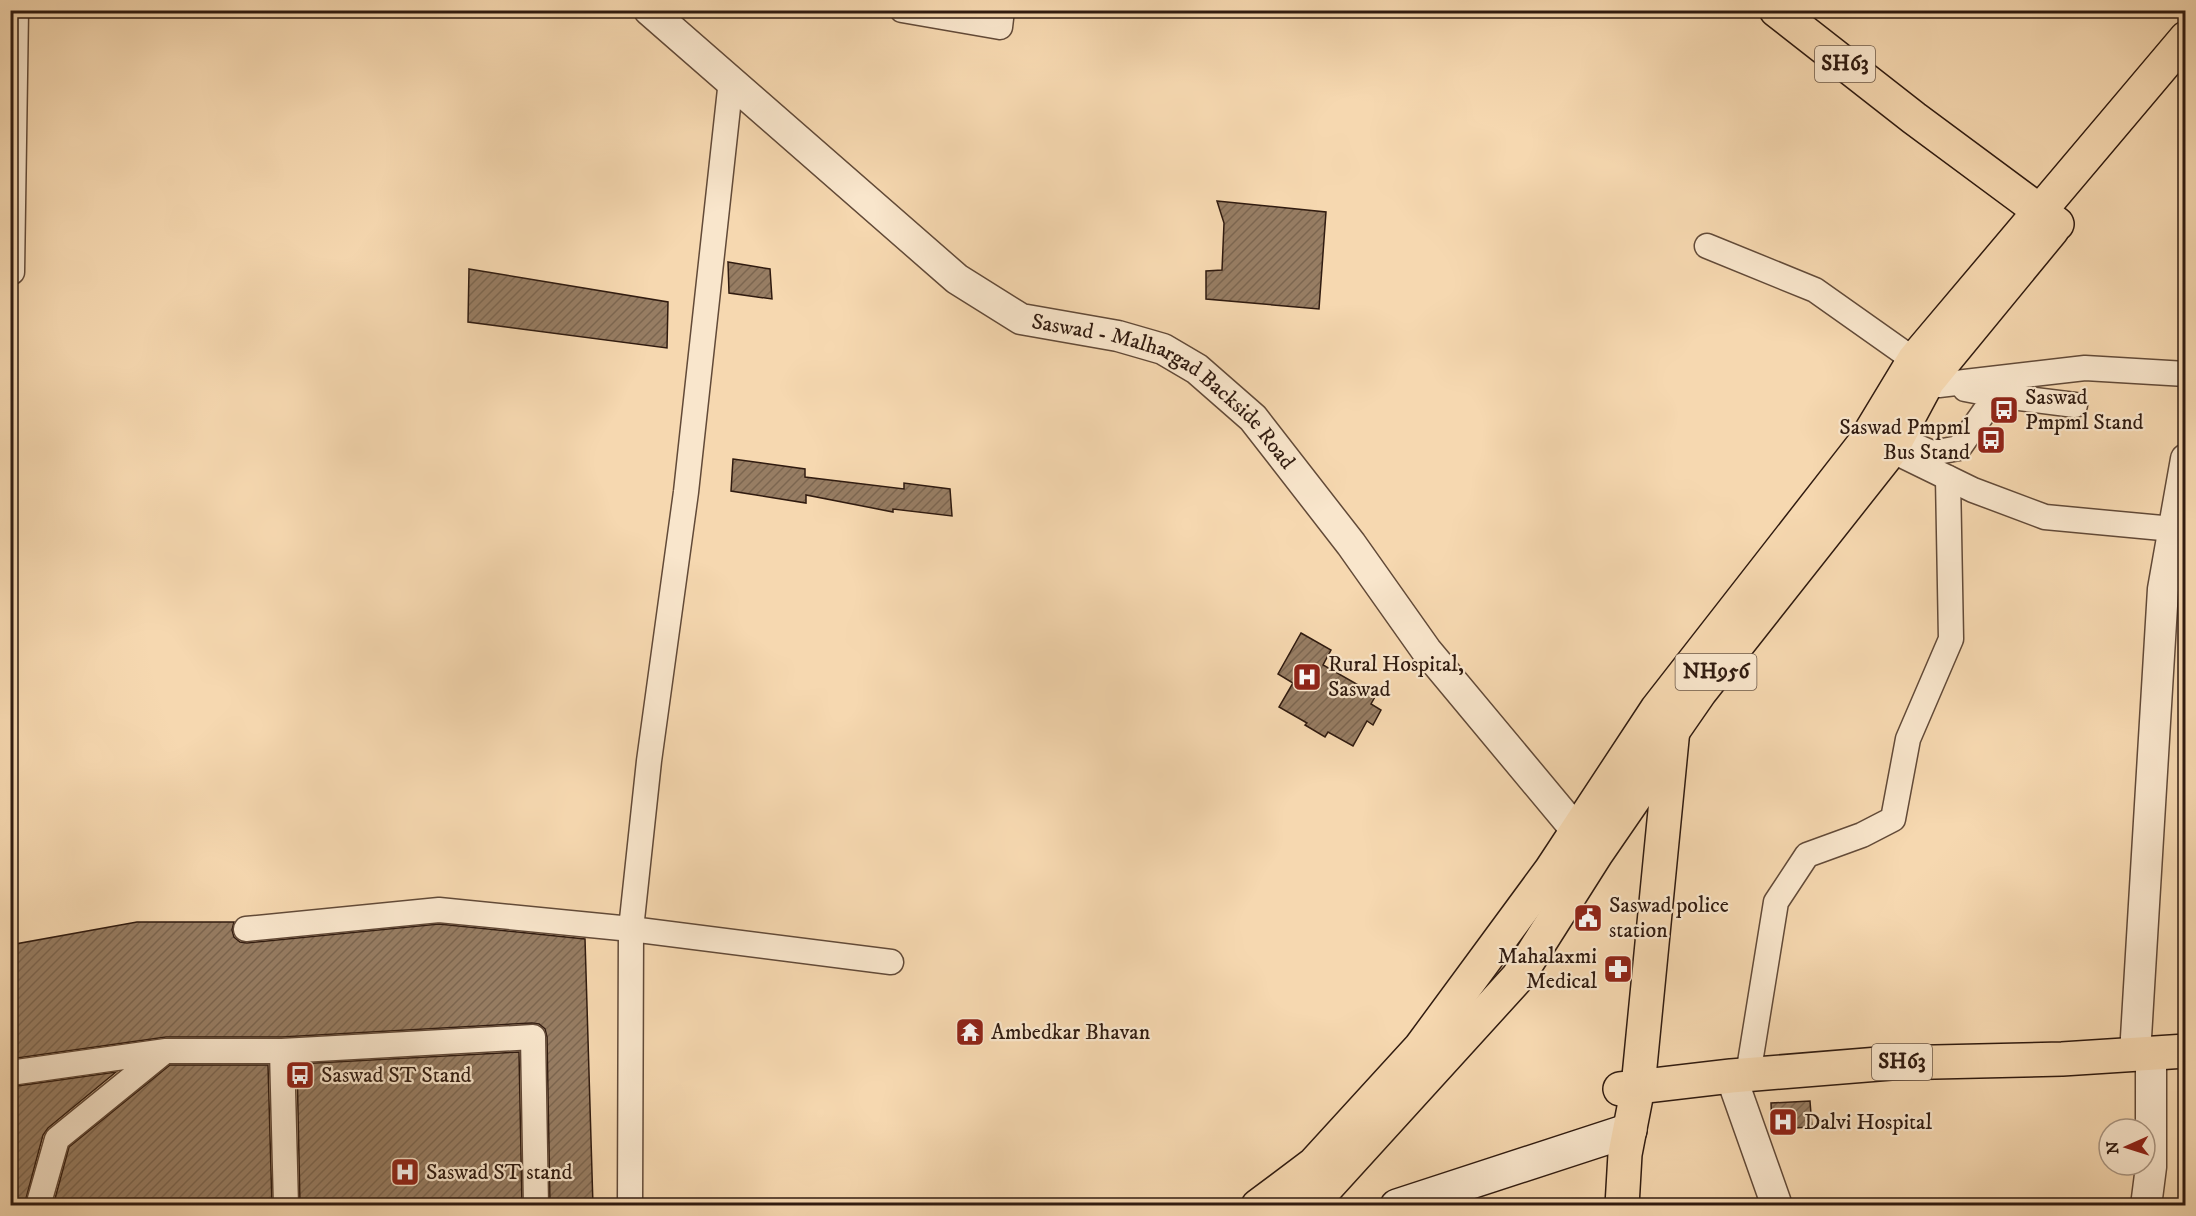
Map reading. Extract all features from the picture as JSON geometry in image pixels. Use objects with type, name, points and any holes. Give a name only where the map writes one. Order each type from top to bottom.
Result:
[{"type":"main road","name":"SH63","points":[[1776,10],[1914,118],[2048,217]]},
{"type":"main road","name":"NH956","points":[[1299,1206],[1327,1186],[1518,977],[1586,842],[1668,709],[1700,692],[1886,441],[1927,375],[2048,217],[2090,184],[2113,123],[2186,38]]},
{"type":"main road","name":"NH956","points":[[1258,1206],[1314,1164],[1420,1048],[1551,870],[1586,842],[1649,777],[1668,709]]},
{"type":"main road","points":[[1604,1206],[1629,1088],[1668,709]]},
{"type":"main road","points":[[1629,1088],[1649,777]]},
{"type":"main road","name":"SH63","points":[[1629,1088],[1891,1063],[2062,1059],[2186,1051]]},
{"type":"main road","points":[[1397,1206],[1618,1144]]},
{"type":"main road","points":[[1454,1206],[1618,1144]]},
{"type":"main road","points":[[1618,1144],[1622,1206]]},
{"type":"street","points":[[12,272],[16,10]]},
{"type":"street","name":"Saswad - Malhargad Backside Road","points":[[649,10],[966,285],[1021,319],[1118,336],[1163,349],[1197,369],[1253,418],[1351,544],[1426,650],[1586,842]]},
{"type":"street","points":[[902,10],[1000,27],[1002,10]]},
{"type":"street","points":[[630,1206],[631,929],[648,761],[686,492],[731,80]]},
{"type":"street","points":[[1707,246],[1815,290],[1927,375],[1996,395],[2075,405]]},
{"type":"street","points":[[1927,375],[2085,368],[2186,374]]},
{"type":"street","points":[[1886,441],[1932,453],[1959,448],[1996,395]]},
{"type":"street","points":[[1886,441],[1973,490],[2045,517],[2176,540]]},
{"type":"street","points":[[2146,1206],[2151,1167],[2143,1054],[2161,612],[2176,540],[2186,459]]},
{"type":"street","points":[[1777,1206],[1739,1076],[1776,902],[1807,855],[1862,836],[1893,819],[1908,739],[1952,639],[1948,477]]},
{"type":"street","points":[[246,929],[439,910],[631,929],[891,962]]},
{"type":"street","points":[[10,1073],[166,1051],[282,1051],[533,1037],[537,1206]]},
{"type":"street","points":[[38,1206],[57,1139],[166,1051]]},
{"type":"street","points":[[282,1051],[286,1206]]},
{"type":"building","points":[[1217,201],[1326,212],[1319,309],[1206,299],[1206,271],[1222,270],[1224,223]]},
{"type":"building","points":[[728,262],[770,269],[772,299],[729,293]]},
{"type":"building","points":[[469,269],[668,302],[667,348],[468,322]]},
{"type":"building","points":[[733,459],[805,469],[805,477],[904,489],[904,483],[950,489],[952,516],[893,509],[893,512],[806,495],[806,503],[731,491]]},
{"type":"building","points":[[1301,633],[1331,650],[1323,665],[1376,695],[1371,704],[1381,710],[1373,725],[1367,721],[1353,746],[1328,732],[1325,737],[1305,725],[1307,723],[1279,707],[1293,683],[1278,674]]},
{"type":"building","points":[[137,922],[234,922],[232,930],[234,937],[240,942],[247,943],[439,924],[585,939],[593,1206],[550,1206],[547,1037],[545,1029],[539,1024],[282,1037],[166,1037],[10,1059],[10,945]]},
{"type":"building","points":[[519,1052],[522,1206],[300,1206],[297,1064]]},
{"type":"building","points":[[170,1065],[268,1065],[272,1206],[53,1206],[69,1147]]},
{"type":"building","points":[[116,1072],[48,1128],[43,1135],[24,1206],[10,1206],[10,1087]]},
{"type":"building","points":[[1810,1101],[1812,1127],[1772,1129],[1771,1103]]},
{"type":"place","name":"Saswad Pmpml Stand","points":[[2004,410]]},
{"type":"place","name":"Saswad Pmpml Bus Stand","points":[[1991,440]]},
{"type":"place","name":"Rural Hospital, Saswad","points":[[1307,677]]},
{"type":"place","name":"Saswad police station","points":[[1588,918]]},
{"type":"place","name":"Mahalaxmi Medical","points":[[1618,969]]},
{"type":"place","name":"Ambedkar Bhavan","points":[[970,1032]]},
{"type":"place","name":"Saswad ST Stand","points":[[300,1075]]},
{"type":"place","name":"Dalvi Hospital","points":[[1783,1122]]},
{"type":"place","name":"Saswad ST stand","points":[[405,1172]]}]
